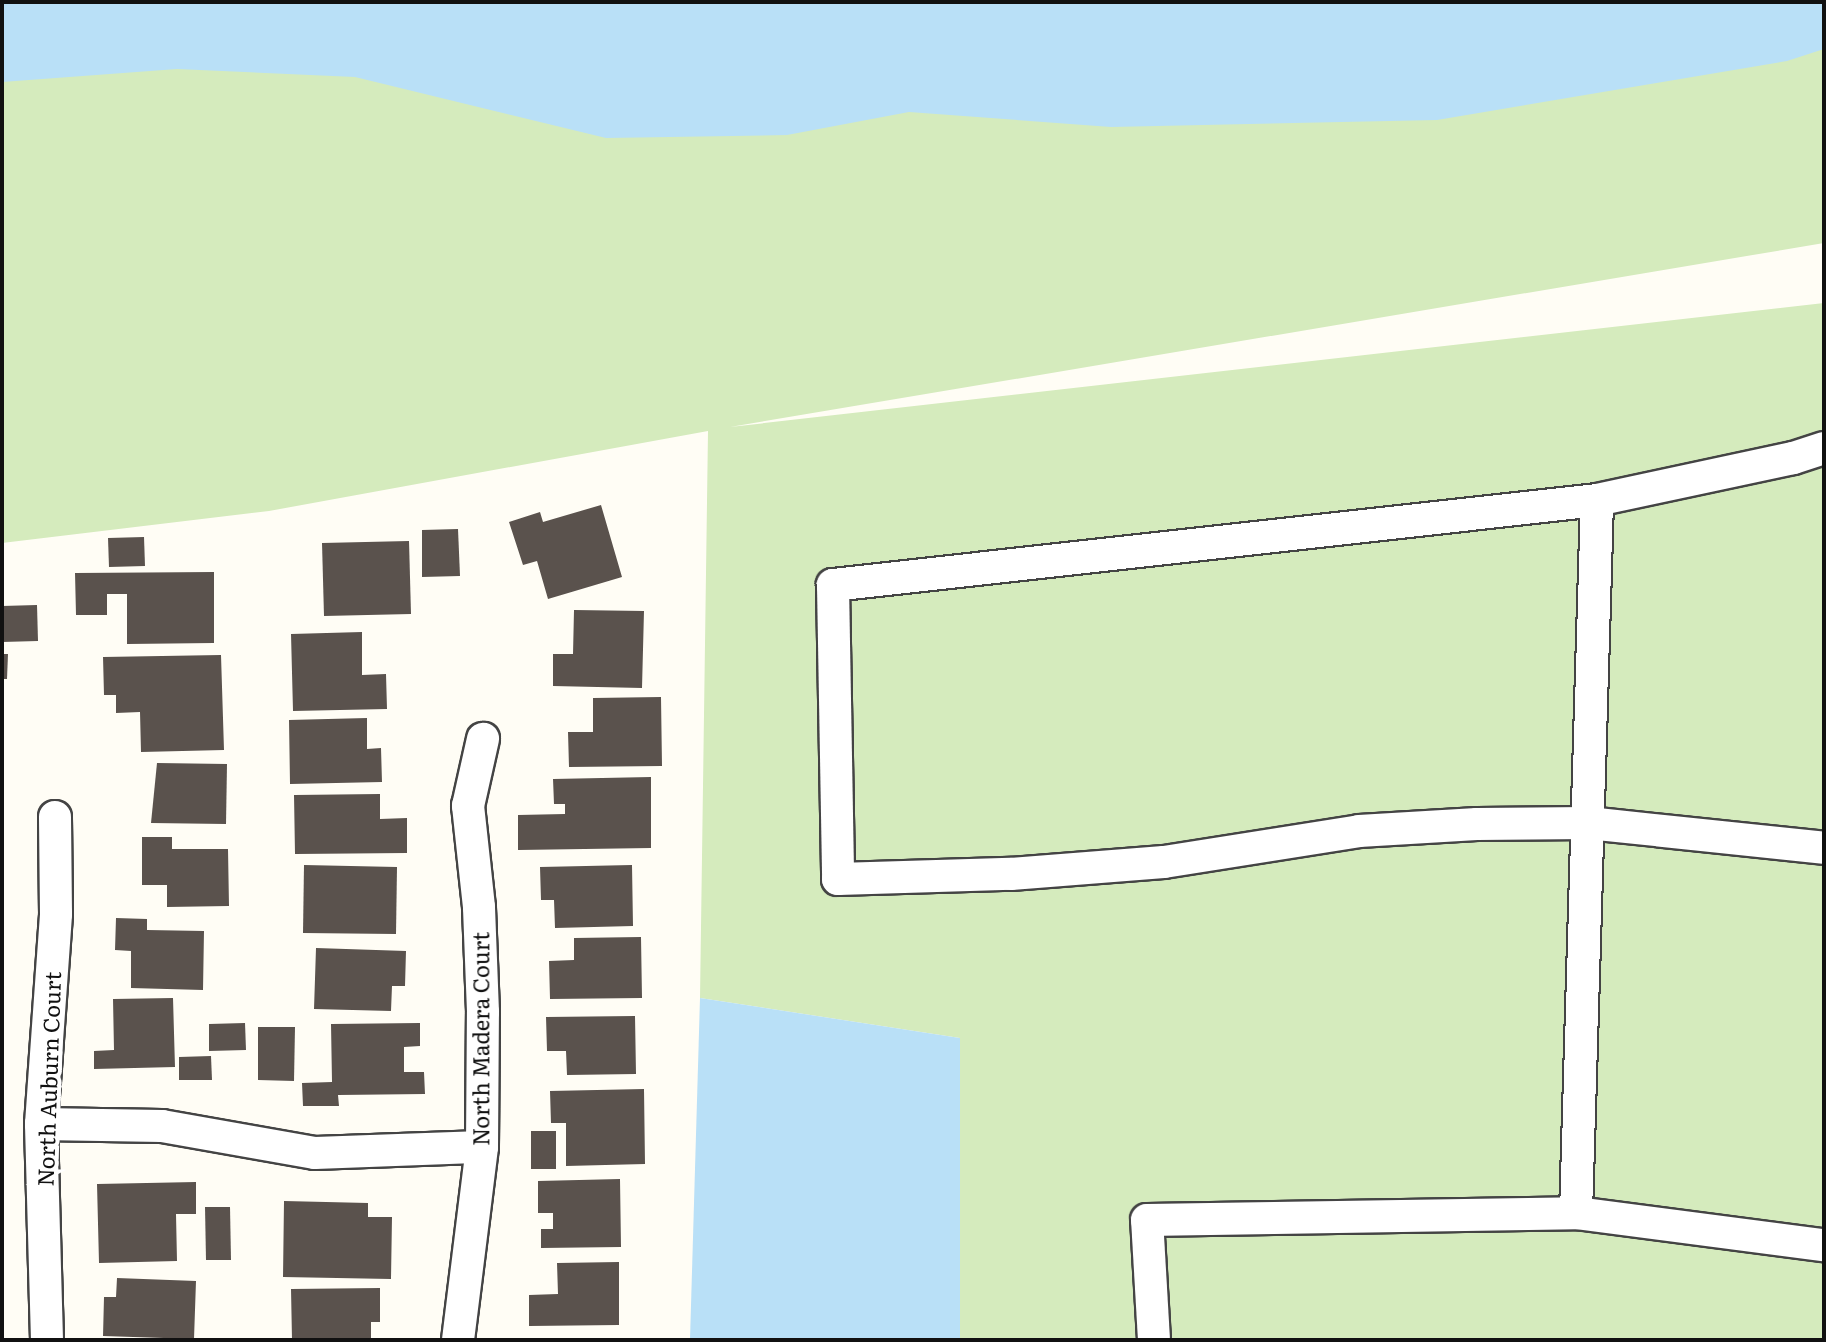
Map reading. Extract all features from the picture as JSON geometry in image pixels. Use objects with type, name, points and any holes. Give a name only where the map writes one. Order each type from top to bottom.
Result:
[{"type":"street","points":[[1824,448],[1793,458],[1597,500],[833,585],[838,879],[1011,874],[1164,862],[1359,831],[1588,823],[1824,848]]},
{"type":"street","points":[[1576,1213],[1597,500]]},
{"type":"street","name":"North Madera Court","points":[[458,1340],[482,1147],[483,1012],[479,907],[468,806],[483,739]]},
{"type":"street","name":"North Auburn Court","points":[[47,1340],[41,1124],[56,914],[55,817]]},
{"type":"street","points":[[41,1124],[162,1126],[315,1153],[482,1147]]},
{"type":"street","points":[[1154,1340],[1147,1220],[1576,1213],[1824,1245]]},
{"type":"green space","points":[[2,2],[1824,2],[1824,243],[730,427],[1824,303],[1824,1340],[960,1340],[960,1038],[700,998],[708,431],[269,511],[2,543]]},
{"type":"water","points":[[2,2],[1824,2],[1824,49],[1787,61],[1437,120],[1111,127],[909,112],[787,135],[606,138],[355,77],[177,69],[2,82]]},
{"type":"water","points":[[700,998],[960,1038],[960,1340],[690,1340]]},
{"type":"building","points":[[601,505],[622,577],[548,599],[537,561],[523,565],[509,522],[540,512],[543,522]]},
{"type":"building","points":[[458,529],[460,576],[422,577],[422,530]]},
{"type":"building","points":[[144,537],[145,566],[109,567],[108,538]]},
{"type":"building","points":[[409,541],[411,614],[324,616],[322,543]]},
{"type":"building","points":[[214,572],[214,643],[127,644],[127,594],[107,594],[107,615],[76,615],[75,573]]},
{"type":"building","points":[[37,605],[38,641],[2,642],[2,606]]},
{"type":"building","points":[[574,610],[644,611],[642,688],[553,686],[553,654],[573,654]]},
{"type":"building","points":[[362,632],[362,675],[386,674],[387,709],[293,711],[291,634]]},
{"type":"building","points":[[2,654],[8,654],[7,679],[2,679]]},
{"type":"building","points":[[221,655],[224,750],[141,752],[140,712],[116,713],[116,695],[104,695],[103,657]]},
{"type":"building","points":[[661,697],[662,766],[569,767],[568,732],[593,732],[593,698]]},
{"type":"building","points":[[367,718],[367,749],[381,748],[382,782],[290,784],[289,720]]},
{"type":"building","points":[[157,763],[227,764],[226,824],[151,823]]},
{"type":"building","points":[[651,777],[651,848],[518,850],[518,815],[565,814],[565,804],[554,804],[553,779]]},
{"type":"building","points":[[380,794],[380,819],[407,818],[407,853],[295,854],[294,795]]},
{"type":"building","points":[[142,837],[172,837],[172,849],[228,849],[229,906],[167,907],[167,885],[142,885]]},
{"type":"building","points":[[304,865],[397,867],[396,934],[303,933]]},
{"type":"building","points":[[632,865],[633,926],[555,928],[554,900],[541,900],[540,867]]},
{"type":"building","points":[[116,918],[147,919],[147,930],[204,931],[203,990],[131,988],[131,951],[115,950]]},
{"type":"building","points":[[641,937],[642,998],[550,999],[549,961],[574,960],[574,938]]},
{"type":"building","points":[[316,948],[406,951],[405,986],[392,986],[391,1011],[314,1009]]},
{"type":"building","points":[[173,998],[175,1067],[94,1069],[94,1051],[114,1050],[113,999]]},
{"type":"building","points":[[635,1016],[636,1074],[567,1075],[566,1051],[547,1051],[546,1017]]},
{"type":"building","points":[[245,1023],[246,1050],[209,1051],[209,1024]]},
{"type":"building","points":[[420,1023],[420,1046],[404,1047],[404,1072],[424,1072],[425,1094],[338,1095],[339,1106],[303,1106],[302,1083],[332,1082],[331,1024]]},
{"type":"building","points":[[258,1027],[295,1027],[294,1081],[258,1080]]},
{"type":"building","points":[[211,1056],[212,1080],[179,1080],[179,1057]]},
{"type":"building","points":[[644,1089],[645,1164],[566,1166],[566,1123],[551,1123],[550,1091]]},
{"type":"building","points":[[531,1131],[556,1131],[556,1169],[531,1169]]},
{"type":"building","points":[[620,1179],[621,1247],[541,1248],[541,1229],[553,1229],[553,1213],[538,1213],[538,1181]]},
{"type":"building","points":[[196,1182],[196,1214],[176,1214],[177,1261],[99,1263],[97,1184]]},
{"type":"building","points":[[284,1201],[368,1203],[368,1217],[392,1217],[391,1279],[283,1277]]},
{"type":"building","points":[[205,1207],[230,1207],[231,1260],[206,1260]]},
{"type":"building","points":[[619,1262],[619,1325],[529,1326],[529,1295],[558,1294],[557,1263]]},
{"type":"building","points":[[117,1278],[196,1281],[194,1339],[103,1336],[104,1297],[116,1297]]},
{"type":"building","points":[[380,1288],[380,1322],[371,1322],[371,1340],[292,1340],[291,1289]]}]
